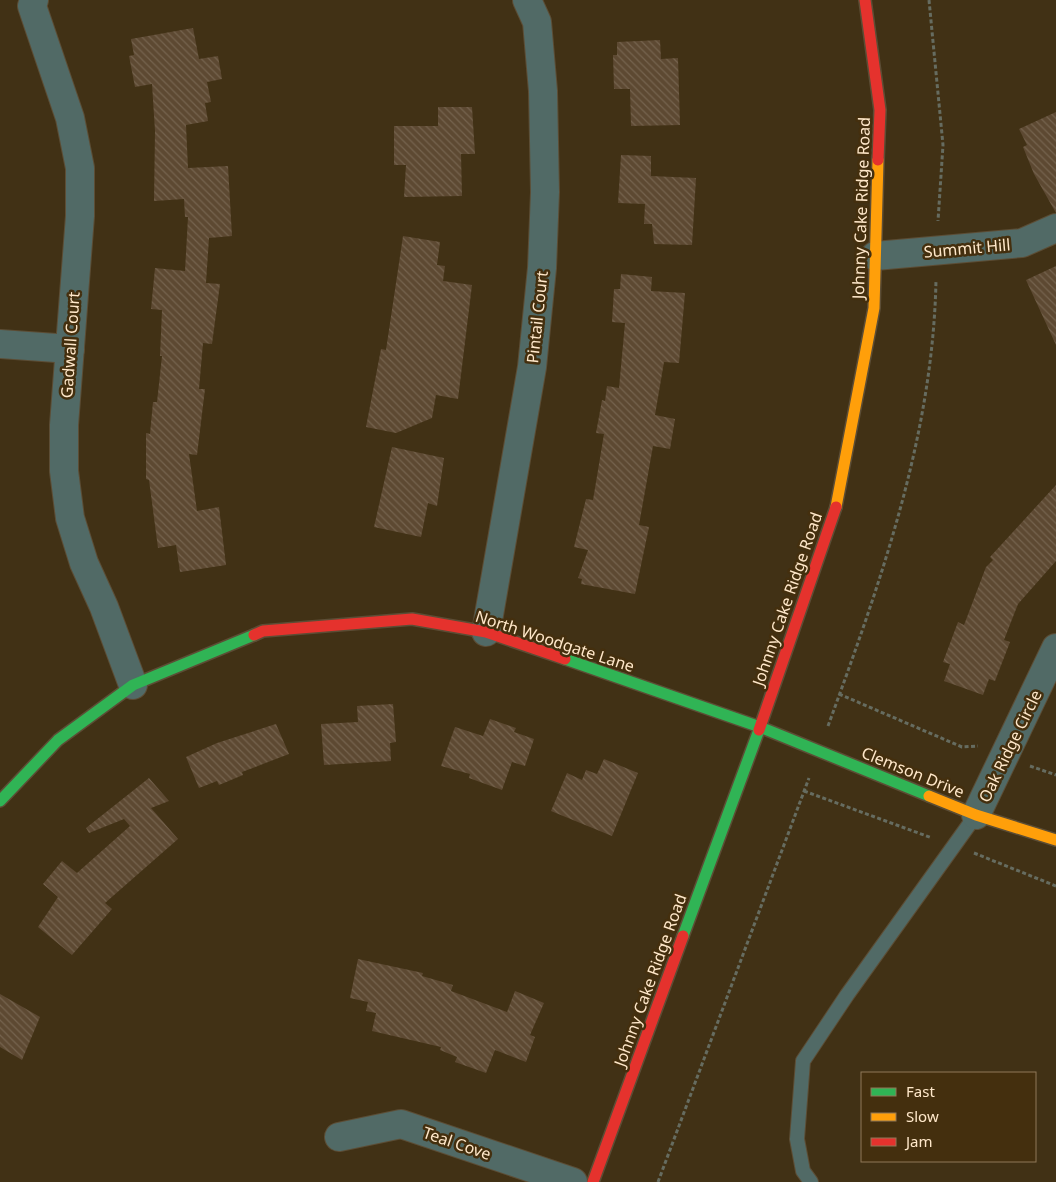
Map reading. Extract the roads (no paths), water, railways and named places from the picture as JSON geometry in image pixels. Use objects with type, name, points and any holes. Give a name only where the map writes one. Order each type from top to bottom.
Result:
[{"type":"street","name":"Gadwall Court","points":[[34,0],[32,6],[70,118],[80,168],[80,216],[64,424],[64,471],[70,518],[84,563],[104,606],[133,685]]},
{"type":"street","name":"Pintail Court","points":[[486,632],[532,367],[542,268],[545,192],[543,91],[537,22],[527,0]]},
{"type":"street","name":"Johnny Cake Ridge Road","points":[[593,1182],[760,726],[836,505],[874,308],[880,110],[865,0]]},
{"type":"street","name":"Summit Hill","points":[[875,256],[1022,243],[1056,228]]},
{"type":"street","points":[[0,344],[70,349]]},
{"type":"street","name":"North Woodgate Lane","points":[[0,801],[58,740],[133,685],[263,631],[412,619],[486,632],[760,726]]},
{"type":"street","name":"Oak Ridge Circle","points":[[976,815],[1006,756],[1056,648]]},
{"type":"street","name":"Clemson Drive","points":[[760,726],[976,815],[1056,840]]},
{"type":"street","name":"Teal Cove","points":[[339,1137],[402,1124],[574,1182]]},
{"type":"lane","points":[[809,1181],[803,1170],[797,1139],[803,1061],[847,995],[976,815]]}]
